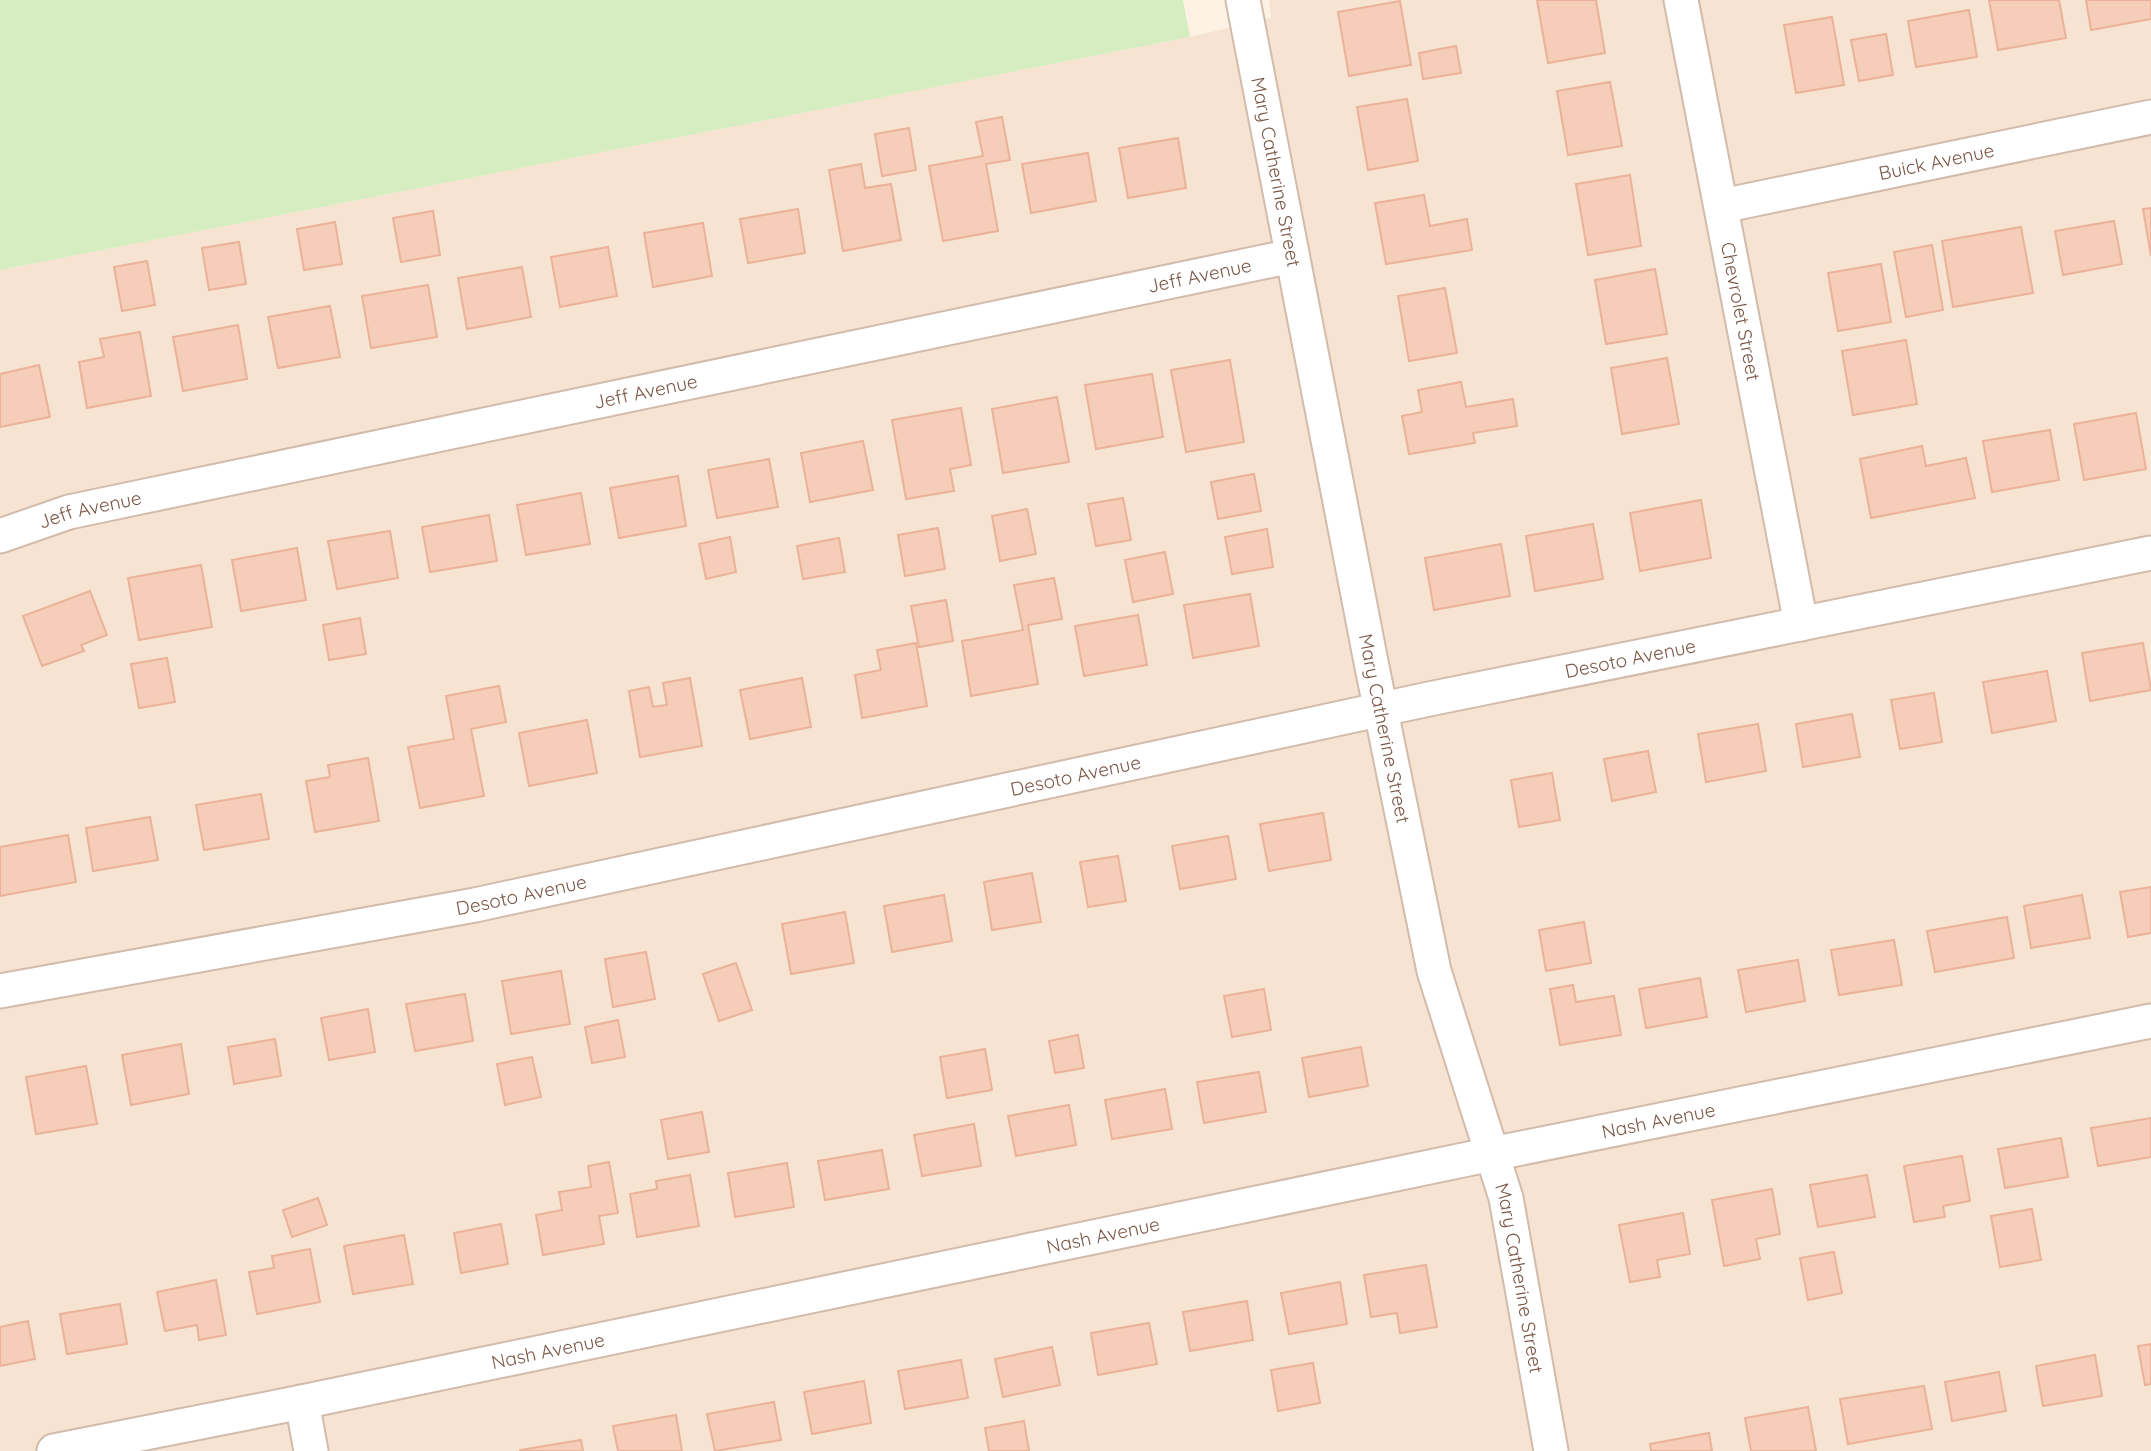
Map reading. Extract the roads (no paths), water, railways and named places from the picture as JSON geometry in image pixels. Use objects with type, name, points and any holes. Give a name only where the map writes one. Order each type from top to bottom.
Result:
[{"type":"street","name":"Mary Catherine Street","points":[[1243,0],[1434,971],[1506,1198],[1551,1451]]},
{"type":"street","name":"Chevrolet Street","points":[[1681,0],[1801,624]]},
{"type":"street","name":"Buick Avenue","points":[[1722,206],[2151,117]]},
{"type":"street","name":"Jeff Avenue","points":[[0,536],[69,512],[1292,256]]},
{"type":"street","name":"Desoto Avenue","points":[[0,990],[475,905],[1381,710],[2151,553]]},
{"type":"street","name":"Nash Avenue","points":[[54,1451],[2151,1021]]},
{"type":"street","points":[[302,1402],[311,1451]]}]
